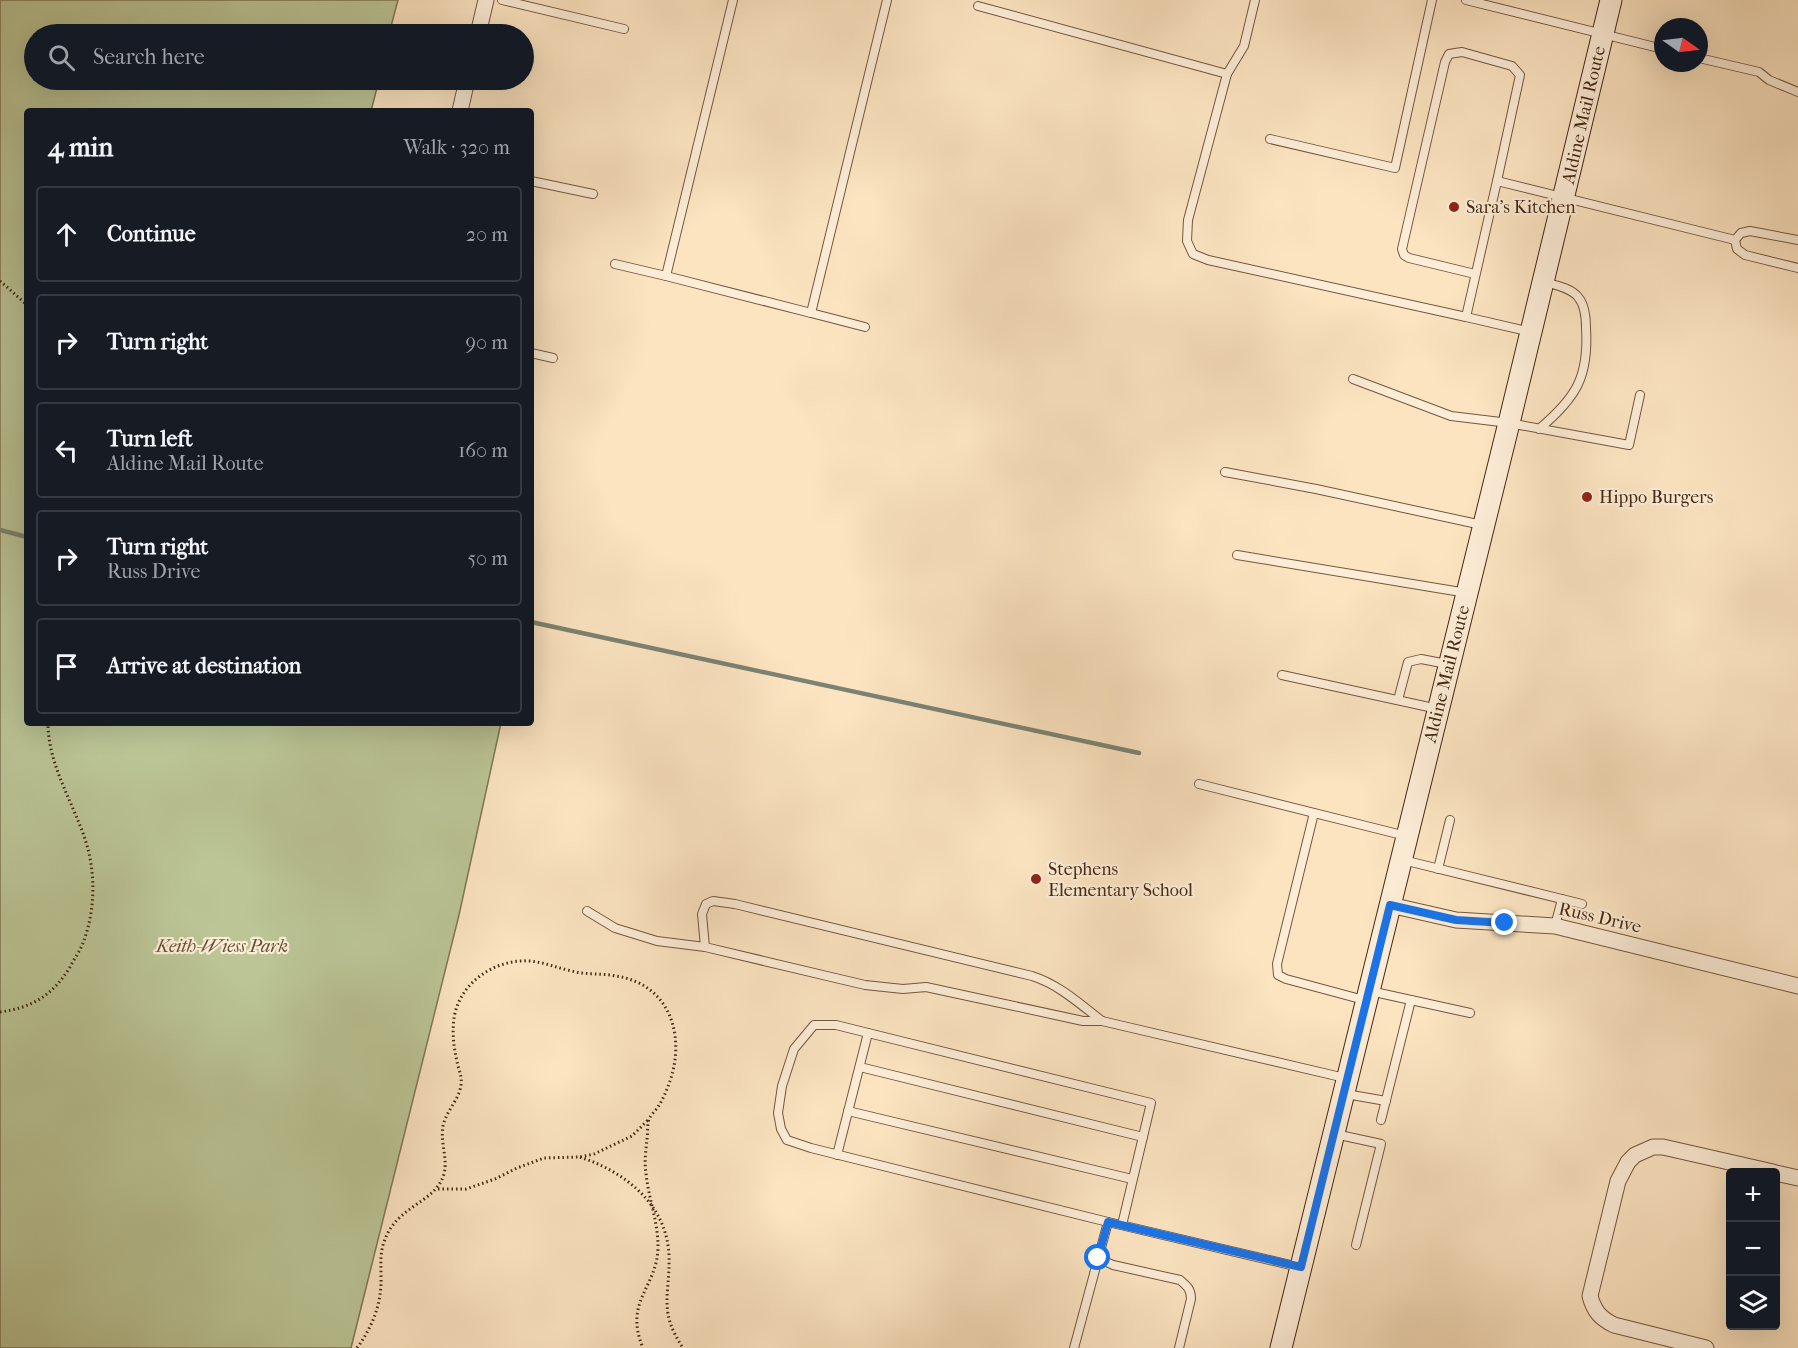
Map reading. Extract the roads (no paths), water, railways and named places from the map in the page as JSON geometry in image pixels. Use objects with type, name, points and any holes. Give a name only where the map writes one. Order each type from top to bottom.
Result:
[{"type":"main road","name":"Aldine Mail Route","points":[[1281,1348],[1611,0]]},
{"type":"street","points":[[480,24],[486,0]]},
{"type":"street","points":[[461,108],[465,90]]},
{"type":"street","name":"Russ Drive","points":[[1390,905],[1456,920],[1555,926],[1798,986]]},
{"type":"street","points":[[1706,1348],[1614,1325],[1602,1319],[1593,1309],[1590,1296],[1604,1233],[1618,1181],[1628,1161],[1644,1150],[1663,1147],[1753,1168]]},
{"type":"street","points":[[1780,1174],[1798,1178]]},
{"type":"lane","points":[[502,0],[624,29]]},
{"type":"lane","points":[[666,276],[733,0]]},
{"type":"lane","points":[[811,313],[887,0]]},
{"type":"lane","points":[[1255,0],[1244,46],[1227,74],[1188,220],[1187,241],[1193,254],[1208,260],[1531,332]]},
{"type":"lane","points":[[1270,139],[1395,168],[1432,0]]},
{"type":"lane","points":[[1466,0],[1654,47]]},
{"type":"lane","points":[[978,6],[1227,74]]},
{"type":"lane","points":[[1466,317],[1476,274],[1497,181],[1520,75],[1512,66],[1462,52],[1449,54],[1402,249],[1404,255],[1409,258],[1476,274]]},
{"type":"lane","points":[[1708,60],[1760,72],[1769,80],[1798,92]]},
{"type":"lane","points":[[1497,181],[1735,240]]},
{"type":"lane","points":[[534,182],[593,194]]},
{"type":"lane","points":[[1735,240],[1741,233],[1750,231],[1798,240]]},
{"type":"lane","points":[[1735,240],[1737,249],[1745,255],[1798,268]]},
{"type":"lane","points":[[615,264],[865,327]]},
{"type":"lane","points":[[1539,429],[1561,410],[1572,396],[1583,373],[1588,353],[1586,316],[1579,298],[1572,291],[1543,281]]},
{"type":"lane","points":[[534,354],[554,358]]},
{"type":"lane","points":[[1353,379],[1451,416],[1509,423],[1629,445],[1641,395]]},
{"type":"lane","points":[[1225,472],[1484,525]]},
{"type":"lane","points":[[1238,555],[1467,593]]},
{"type":"lane","points":[[1398,700],[1408,662],[1421,659],[1450,664]]},
{"type":"lane","points":[[1282,675],[1438,709]]},
{"type":"lane","points":[[1200,784],[1407,836]]},
{"type":"lane","points":[[1314,813],[1277,964],[1278,975],[1286,979],[1367,995],[1411,1000],[1470,1013]]},
{"type":"lane","points":[[1438,869],[1450,820]]},
{"type":"lane","points":[[1401,860],[1582,904]]},
{"type":"lane","points":[[1555,926],[1562,899]]},
{"type":"lane","points":[[705,947],[702,914],[706,904],[713,901],[735,904],[1042,979],[1069,995],[1102,1021]]},
{"type":"lane","points":[[587,911],[615,928],[657,941],[705,947],[865,985],[888,988],[926,987],[1083,1021],[1102,1021],[1345,1086],[1386,1101]]},
{"type":"lane","points":[[1381,1120],[1411,1000]]},
{"type":"lane","points":[[1122,1225],[1150,1103],[836,1025],[814,1025],[794,1049],[782,1086],[778,1113],[787,1140],[837,1155],[1108,1222],[1301,1267]]},
{"type":"lane","points":[[837,1155],[868,1033]]},
{"type":"lane","points":[[860,1067],[1143,1137]]},
{"type":"lane","points":[[848,1111],[1132,1179]]},
{"type":"lane","points":[[1334,1133],[1381,1144],[1356,1245]]},
{"type":"lane","points":[[1074,1348],[1108,1222]]},
{"type":"lane","points":[[1098,1258],[1113,1265],[1180,1280],[1188,1286],[1191,1299],[1179,1348]]},
{"type":"waterway","points":[[0,530],[24,536]]},
{"type":"waterway","points":[[534,623],[1139,753]]},
{"type":"place","name":"Sara's Kitchen","points":[[1454,207]]},
{"type":"place","name":"Hippo Burgers","points":[[1587,497]]},
{"type":"place","name":"Stephens Elementary School","points":[[1036,879]]},
{"type":"park label","name":"Keith-Wiess Park","points":[[222,946]]}]
